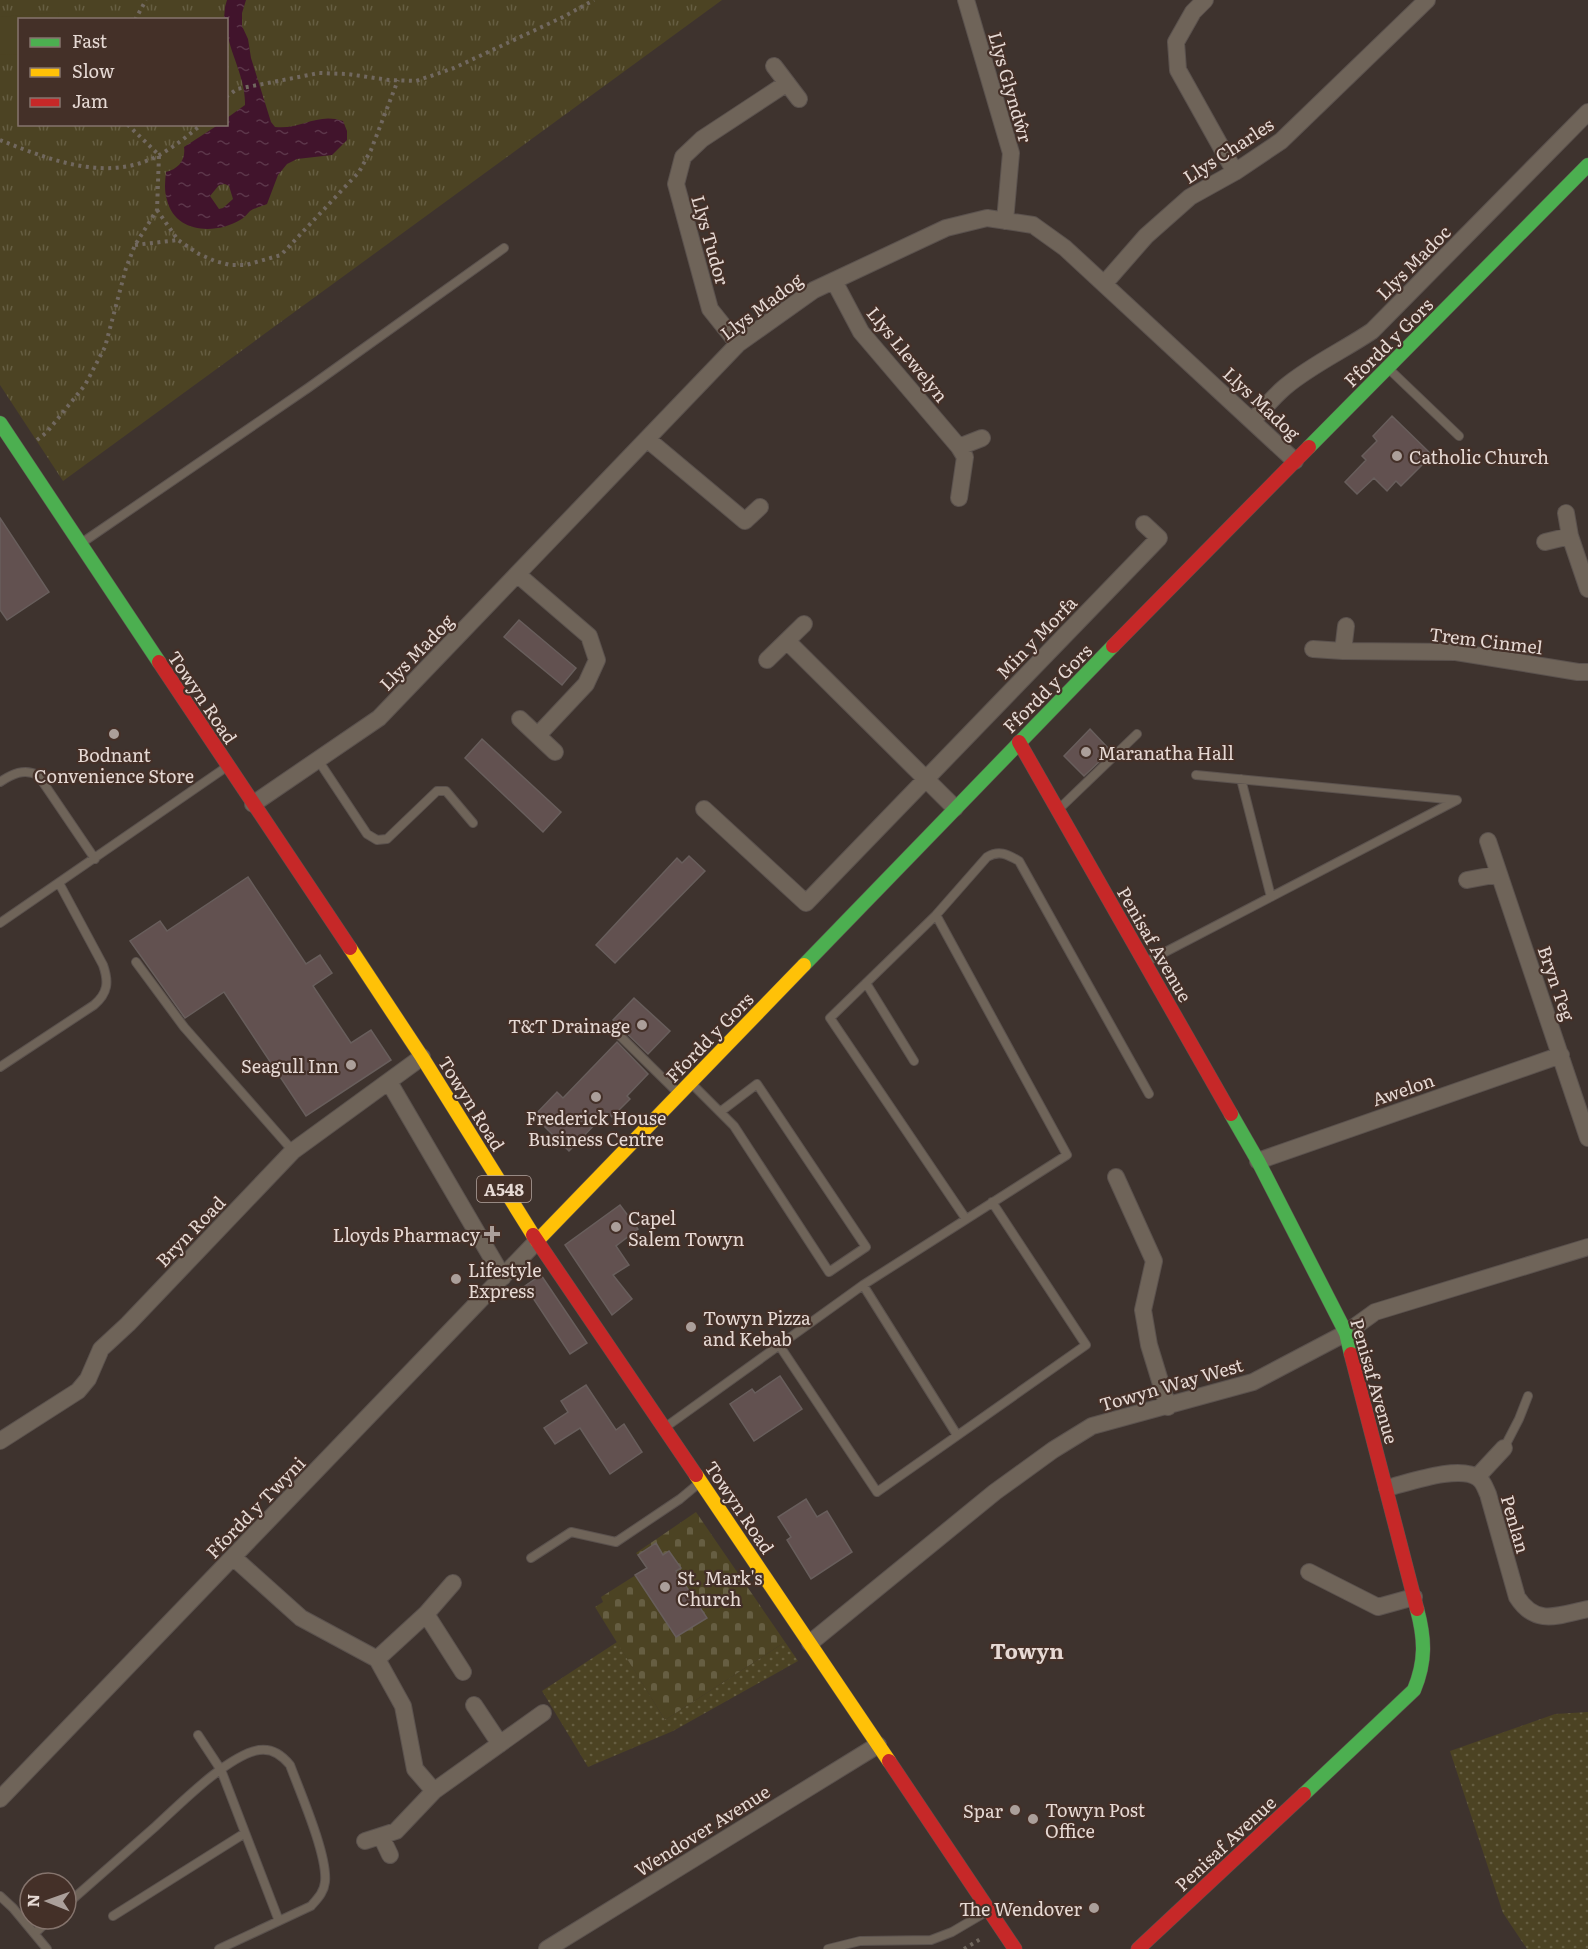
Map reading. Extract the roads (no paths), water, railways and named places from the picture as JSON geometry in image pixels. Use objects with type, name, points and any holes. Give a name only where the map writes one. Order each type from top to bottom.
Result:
[{"type":"street","name":"Llys Glyndŵr","points":[[966,0],[1011,153],[1005,221]]},
{"type":"street","points":[[1205,0],[1193,12],[1176,42],[1179,70],[1235,172]]},
{"type":"street","name":"Llys Charles","points":[[1104,284],[1146,236],[1190,197],[1235,172],[1281,141],[1427,0]]},
{"type":"street","points":[[774,66],[799,99]]},
{"type":"street","name":"Llys Tudor","points":[[738,344],[711,309],[676,184],[682,157],[702,139],[787,83]]},
{"type":"street","name":"Llys Madoc","points":[[1252,421],[1285,388],[1313,367],[1343,351],[1372,331],[1588,112]]},
{"type":"street","name":"Ffordd y Gors","points":[[537,1241],[1018,742],[1588,165]]},
{"type":"street","name":"Llys Madog","points":[[253,804],[379,718],[738,344],[814,290],[946,228],[987,218],[1033,225],[1065,248],[1295,461]]},
{"type":"street","name":"Llys Llewelyn","points":[[834,281],[861,332],[959,447]]},
{"type":"street","name":"Towyn Road","points":[[0,423],[422,1057],[537,1241],[1015,1949]]},
{"type":"street","points":[[959,498],[965,457],[959,447],[982,438]]},
{"type":"street","points":[[647,439],[745,521],[760,507]]},
{"type":"street","points":[[1566,513],[1570,536],[1588,589]]},
{"type":"street","name":"Min y Morfa","points":[[704,809],[806,903],[1159,538],[1144,524]]},
{"type":"street","points":[[1545,542],[1570,536]]},
{"type":"street","points":[[518,574],[589,636],[597,660],[586,684],[538,735]]},
{"type":"street","points":[[767,660],[804,624]]},
{"type":"street","points":[[1343,651],[1346,626]]},
{"type":"street","points":[[787,641],[955,808]]},
{"type":"street","name":"Trem Cinmel","points":[[1313,649],[1456,652],[1588,672]]},
{"type":"street","points":[[520,719],[555,752]]},
{"type":"street","name":"Penisaf Avenue","points":[[1018,742],[1258,1161],[1346,1333],[1414,1597],[1425,1652],[1423,1671],[1414,1690],[1138,1949]]},
{"type":"street","name":"Bryn Teg","points":[[1488,841],[1588,1138]]},
{"type":"street","points":[[1467,880],[1499,874]]},
{"type":"street","name":"Awelon","points":[[1258,1161],[1561,1055]]},
{"type":"street","name":"Bryn Road","points":[[0,1441],[78,1391],[88,1379],[101,1349],[128,1324],[293,1151],[422,1057]]},
{"type":"street","points":[[389,1082],[503,1277]]},
{"type":"street","points":[[1116,1177],[1154,1261],[1143,1310],[1149,1345],[1168,1407]]},
{"type":"street","name":"Ffordd y Twyni","points":[[0,1799],[537,1241]]},
{"type":"street","name":"Towyn Way West","points":[[810,1643],[995,1492],[1053,1450],[1092,1426],[1253,1382],[1346,1333],[1375,1312],[1588,1247]]},
{"type":"street","points":[[1387,1488],[1454,1472],[1468,1473],[1477,1477],[1504,1448]]},
{"type":"street","name":"Penlan","points":[[1477,1477],[1484,1483],[1488,1494],[1517,1597],[1524,1608],[1534,1615],[1548,1617],[1588,1609]]},
{"type":"street","points":[[233,1557],[301,1618],[377,1659],[403,1706],[415,1769],[434,1791]]},
{"type":"street","points":[[1309,1572],[1378,1607],[1414,1597]]},
{"type":"street","points":[[377,1659],[426,1614],[453,1583]]},
{"type":"street","points":[[426,1614],[463,1672]]},
{"type":"street","points":[[474,1705],[500,1744]]},
{"type":"street","points":[[390,1855],[373,1838],[396,1831],[434,1791],[543,1713]]},
{"type":"street","name":"Wendover Avenue","points":[[547,1949],[878,1744]]},
{"type":"lane","points":[[80,544],[308,388],[504,248]]},
{"type":"lane","points":[[1388,368],[1459,436]]},
{"type":"lane","points":[[1058,810],[1137,734]]},
{"type":"lane","points":[[318,760],[367,834],[377,840],[387,839],[440,790],[446,791],[473,823]]},
{"type":"lane","points":[[0,923],[228,766]]},
{"type":"lane","points":[[0,782],[19,772],[30,771],[38,775],[95,859]]},
{"type":"lane","points":[[1145,963],[1457,800],[1196,775]]},
{"type":"lane","points":[[1241,779],[1271,897]]},
{"type":"lane","points":[[966,1219],[830,1018],[936,915],[987,857],[994,853],[1001,853],[1019,861],[1149,1094]]},
{"type":"lane","points":[[0,1067],[94,1005],[102,998],[106,990],[107,977],[103,965],[59,884]]},
{"type":"lane","points":[[664,1428],[863,1285],[1067,1155],[936,915]]},
{"type":"lane","points":[[136,962],[184,1027],[293,1151]]},
{"type":"lane","points":[[866,983],[914,1061]]},
{"type":"lane","points":[[613,1029],[679,1094]]},
{"type":"lane","points":[[690,1082],[720,1112],[734,1126],[829,1272],[866,1248],[758,1084],[720,1112]]},
{"type":"lane","points":[[779,1345],[877,1492],[1086,1345],[992,1202]]},
{"type":"lane","points":[[863,1285],[957,1435]]},
{"type":"lane","points":[[1504,1448],[1520,1419],[1528,1396]]},
{"type":"lane","points":[[531,1557],[571,1532],[616,1542],[680,1499],[700,1482]]},
{"type":"lane","points":[[198,1735],[222,1770],[279,1921]]},
{"type":"lane","points":[[78,1894],[205,1782],[243,1755],[257,1750],[270,1750],[283,1757],[290,1765],[325,1864],[325,1882],[321,1895],[312,1906],[219,1949]]},
{"type":"lane","points":[[113,1917],[245,1833]]},
{"type":"lane","points":[[0,1896],[47,1949]]},
{"type":"lane","points":[[828,1949],[860,1941],[931,1940],[952,1932],[989,1910]]},
{"type":"water","points":[[227,0],[246,0],[242,13],[242,26],[248,39],[251,58],[271,122],[275,127],[334,119],[343,121],[347,131],[347,140],[332,155],[297,159],[287,164],[278,175],[267,204],[250,211],[230,225],[208,229],[197,228],[187,225],[171,211],[165,193],[166,172],[174,169],[180,163],[184,156],[184,147],[216,126],[228,126],[228,117],[245,105],[242,83],[228,36],[228,18],[224,18]],"holes":[[[225,184],[229,186],[233,199],[219,209],[210,196],[219,185]]]},
{"type":"place","name":"Catholic Church","points":[[1397,456]]},
{"type":"place","name":"Bodnant Convenience Store","points":[[114,734]]},
{"type":"place","name":"Maranatha Hall","points":[[1086,752]]},
{"type":"place","name":"T&T Drainage","points":[[642,1025]]},
{"type":"place","name":"Seagull Inn","points":[[351,1065]]},
{"type":"place","name":"Frederick House Business Centre","points":[[596,1097]]},
{"type":"place","name":"Capel Salem Towyn","points":[[616,1227]]},
{"type":"place","name":"Lloyds Pharmacy","points":[[492,1234]]},
{"type":"place","name":"Lifestyle Express","points":[[456,1279]]},
{"type":"place","name":"Towyn Pizza and Kebab","points":[[691,1327]]},
{"type":"place","name":"St. Mark's Church","points":[[665,1587]]},
{"type":"place","name":"Spar","points":[[1015,1810]]},
{"type":"place","name":"Towyn Post Office","points":[[1033,1819]]},
{"type":"place","name":"The Wendover","points":[[1094,1908]]},
{"type":"district","name":"Towyn","points":[[1027,1649]]}]
